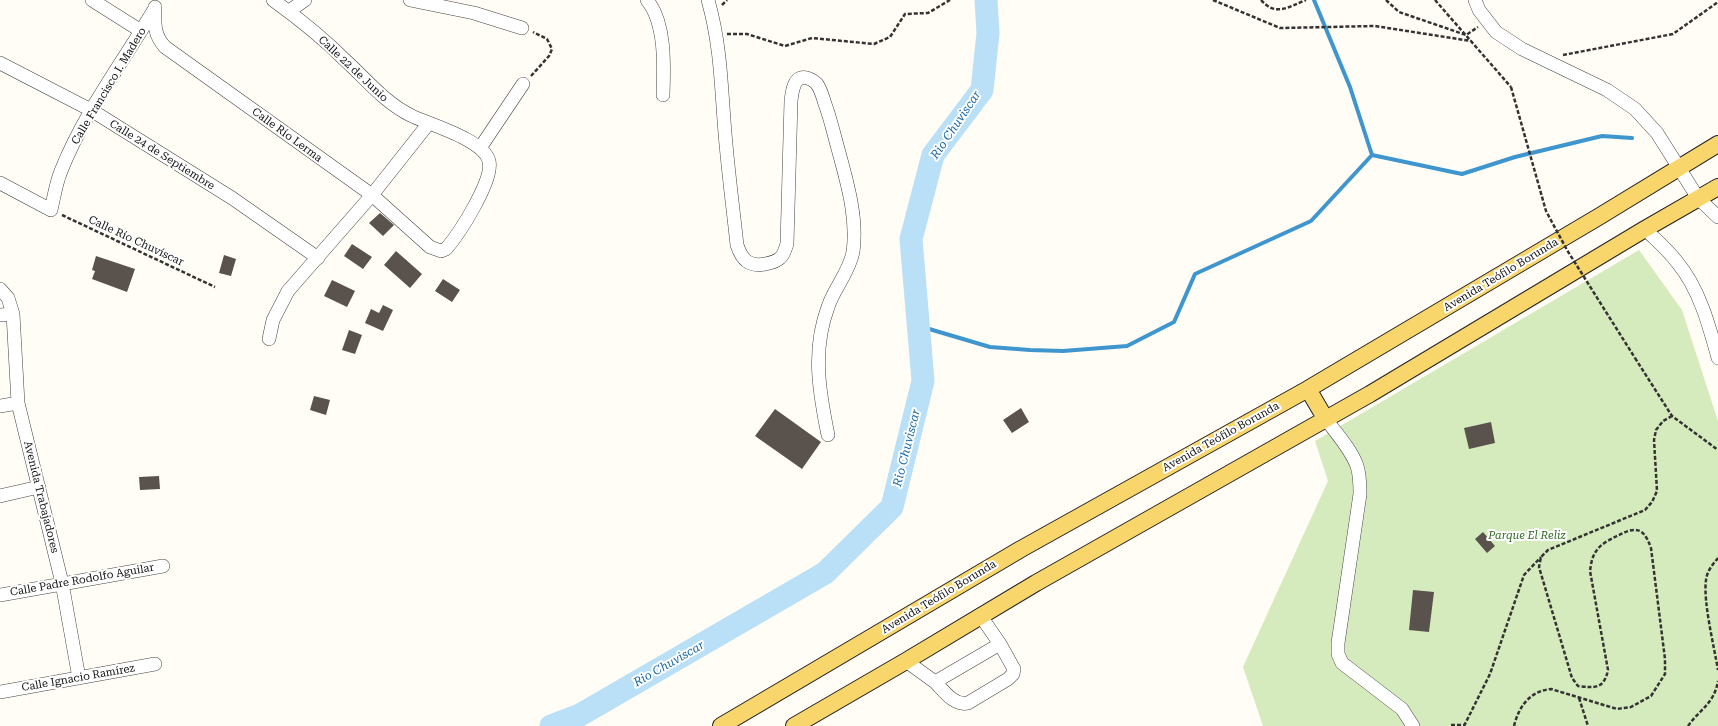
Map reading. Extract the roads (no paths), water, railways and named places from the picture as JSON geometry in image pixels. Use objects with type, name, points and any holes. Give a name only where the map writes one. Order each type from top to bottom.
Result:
[{"type":"main road","name":"Avenida Teófilo Borunda","points":[[721,726],[1021,549],[1308,389],[1679,169],[1718,144]]},
{"type":"main road","points":[[794,726],[906,661],[980,615],[1325,418],[1370,394],[1645,229],[1718,187]]},
{"type":"main road","points":[[1308,389],[1325,418]]},
{"type":"street","points":[[92,0],[141,31]]},
{"type":"street","name":"Calle 22 de Junio","points":[[273,0],[289,11],[340,54],[375,90],[392,104],[412,116],[457,135],[480,148]]},
{"type":"street","points":[[289,11],[306,0]]},
{"type":"street","points":[[410,0],[474,13],[522,28]]},
{"type":"street","points":[[647,0],[651,5],[659,24],[664,60],[663,95]]},
{"type":"street","points":[[708,0],[716,28],[721,64],[725,134],[737,245],[744,260],[749,263],[758,265],[773,262],[780,258],[787,244],[791,101],[795,83],[800,78],[805,77],[813,80],[818,85],[828,112],[842,163],[852,212],[853,241],[852,252],[845,275],[828,306],[818,352],[819,390],[828,435]]},
{"type":"street","points":[[1475,0],[1479,10],[1496,32],[1522,49],[1607,90],[1635,109],[1657,133],[1698,198],[1718,217]]},
{"type":"street","name":"Calle Francisco I. Madero","points":[[0,183],[51,210],[60,173],[91,110],[157,3]]},
{"type":"street","name":"Calle Río Lerma","points":[[157,3],[155,28],[158,40],[165,47],[372,195],[419,239],[435,250],[441,252],[446,250],[452,243],[474,209],[490,174],[489,160],[480,148]]},
{"type":"street","name":"Calle 24 de Septiembre","points":[[0,63],[91,110],[232,198],[318,258]]},
{"type":"street","points":[[480,148],[523,84]]},
{"type":"street","points":[[269,339],[273,320],[288,291],[372,195],[429,123]]},
{"type":"street","points":[[1645,229],[1678,263],[1686,275],[1698,297],[1718,358]]},
{"type":"street","name":"Avenida Trabajadores","points":[[0,289],[8,298],[6,314],[18,403],[62,583],[79,678]]},
{"type":"street","points":[[0,406],[18,403]]},
{"type":"street","points":[[1325,418],[1351,454],[1357,465],[1360,478],[1360,494],[1338,654],[1342,663],[1402,709],[1413,726]]},
{"type":"street","points":[[0,496],[39,487]]},
{"type":"street","name":"Calle Padre Rodolfo Aguilar","points":[[0,595],[163,566]]},
{"type":"street","points":[[906,661],[935,682],[952,699],[963,704],[968,703],[1008,680],[1013,674],[1014,669],[1000,644],[980,615]]},
{"type":"street","points":[[935,682],[1000,644]]},
{"type":"street","name":"Calle Ignacio Ramírez","points":[[0,692],[155,664]]},
{"type":"waterway","name":"Rio Chuviscar","points":[[551,726],[580,715],[825,573],[892,507],[923,381],[911,239],[933,155],[982,90],[988,33],[986,0]]},
{"type":"waterway","points":[[919,326],[990,347],[1063,351],[1127,346],[1174,322],[1195,274],[1311,221],[1372,155],[1350,87],[1314,0]]},
{"type":"waterway","points":[[1372,155],[1462,174],[1515,157],[1602,136],[1632,138]]},
{"type":"park label","name":"Parque El Reliz","points":[[1527,536]]}]
